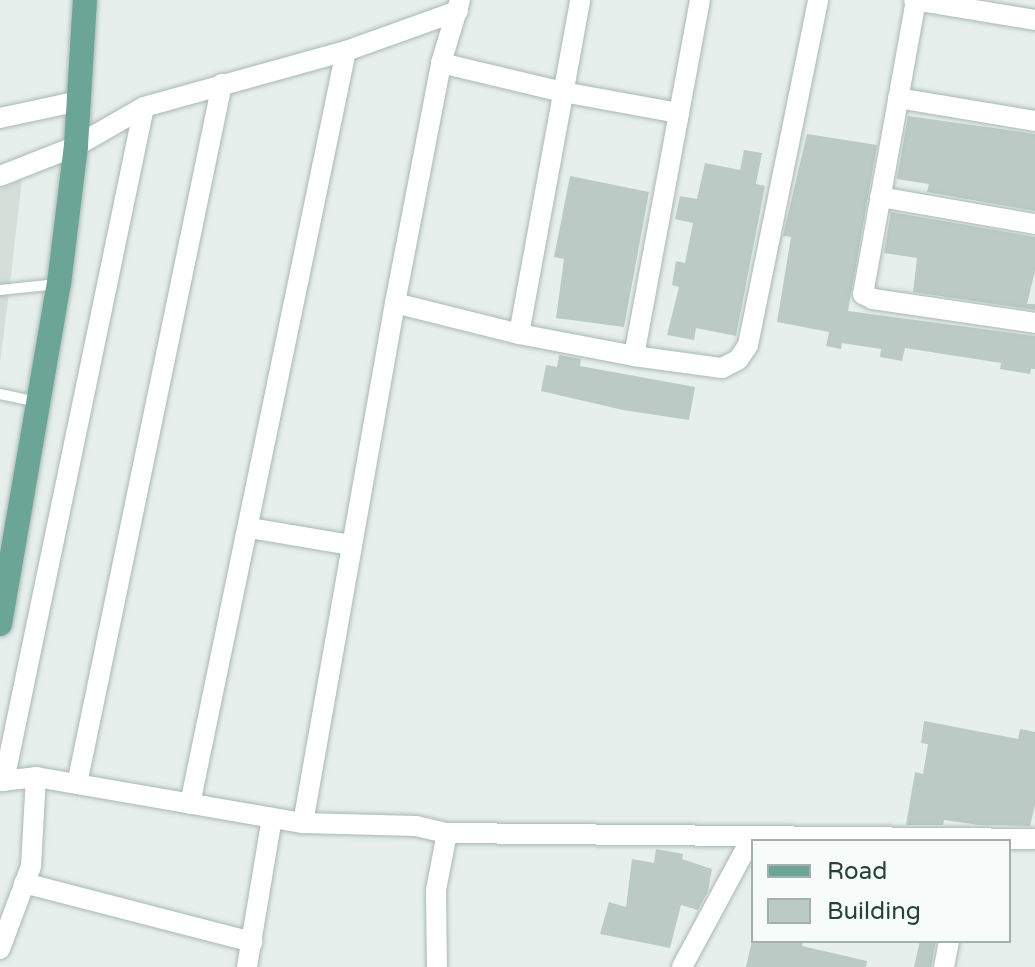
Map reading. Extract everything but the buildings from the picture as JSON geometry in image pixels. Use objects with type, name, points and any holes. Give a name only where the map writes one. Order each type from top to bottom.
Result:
[{"type":"main road","points":[[0,624],[59,284],[76,146],[85,0]]},
{"type":"street","points":[[519,334],[580,0]]},
{"type":"street","points":[[634,356],[700,0]]},
{"type":"street","points":[[395,303],[519,334],[634,356],[722,368],[738,360],[748,345],[818,0]]},
{"type":"street","points":[[1035,20],[915,0],[863,294],[873,299],[1035,323]]},
{"type":"street","points":[[0,176],[76,146],[144,107],[346,51],[459,6]]},
{"type":"street","points":[[303,823],[395,303],[441,63],[459,6]]},
{"type":"street","points":[[190,804],[250,528],[346,51]]},
{"type":"street","points":[[441,63],[563,92],[679,113]]},
{"type":"street","points":[[77,784],[222,84]]},
{"type":"street","points":[[898,98],[1035,121]]},
{"type":"street","points":[[0,118],[79,101]]},
{"type":"street","points":[[144,107],[2,781],[36,777],[303,823],[416,826],[447,833],[895,839]]},
{"type":"street","points":[[880,197],[1035,224]]},
{"type":"street","points":[[250,528],[351,545]]},
{"type":"street","points":[[0,949],[31,866],[36,777]]},
{"type":"street","points":[[247,967],[272,818]]},
{"type":"street","points":[[437,967],[436,890],[447,833]]},
{"type":"street","points":[[682,967],[752,837]]},
{"type":"street","points":[[1011,839],[1035,839]]},
{"type":"street","points":[[24,883],[252,942]]},
{"type":"street","points":[[944,967],[949,943]]},
{"type":"lane","points":[[0,290],[59,284]]},
{"type":"lane","points":[[0,394],[38,402]]},
{"type":"shaded area","points":[[22,180],[8,300],[0,363],[0,189]]}]
